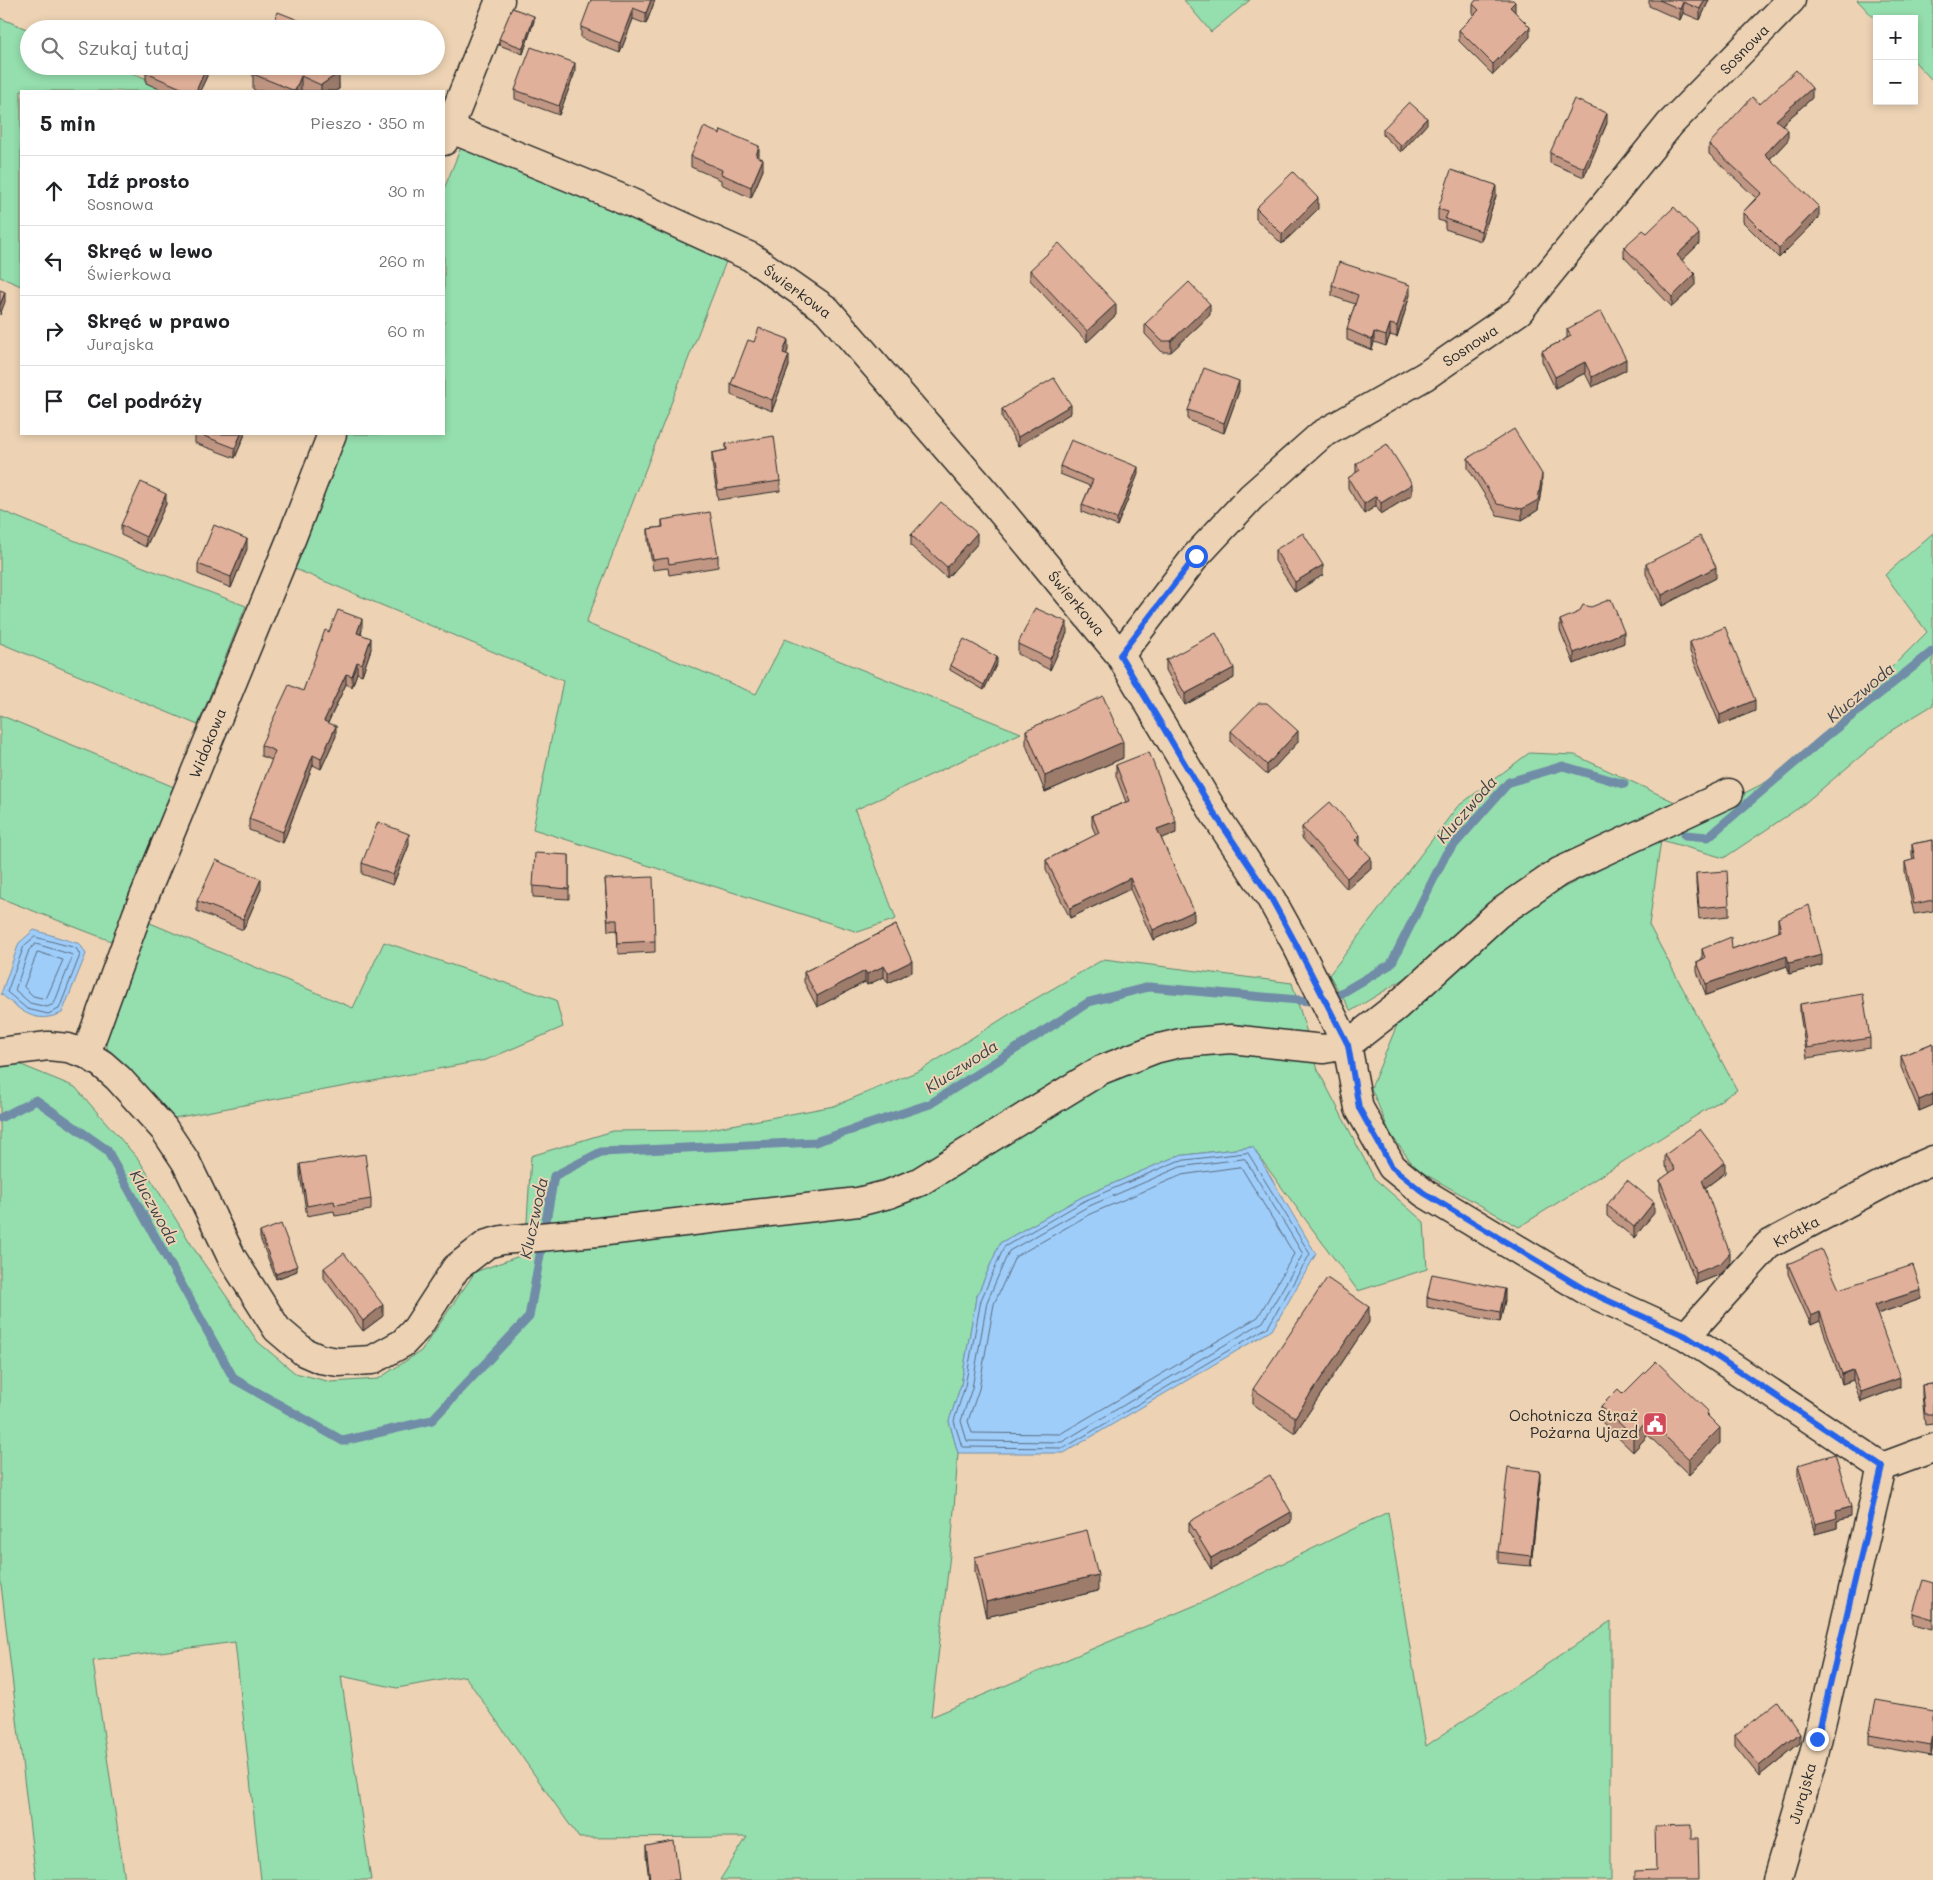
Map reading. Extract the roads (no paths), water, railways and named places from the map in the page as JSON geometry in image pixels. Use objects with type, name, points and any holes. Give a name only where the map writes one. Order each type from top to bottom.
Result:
[{"type":"street","points":[[446,134],[500,0]]},
{"type":"street","name":"Sosnowa","points":[[1120,655],[1209,542],[1251,496],[1321,434],[1425,376],[1519,310],[1670,124],[1792,0]]},
{"type":"street","name":"Świerkowa","points":[[446,134],[623,199],[751,257],[827,310],[990,498],[1120,655],[1216,816],[1271,898],[1348,1045],[1359,1108],[1392,1167],[1424,1193],[1589,1292],[1686,1336],[1882,1467]]},
{"type":"street","name":"Widokowa","points":[[86,1054],[136,914],[292,538],[332,435]]},
{"type":"street","points":[[0,1052],[48,1046],[68,1048],[86,1054],[102,1064],[118,1078],[164,1129],[186,1162],[232,1258],[277,1329],[304,1352],[320,1359],[338,1362],[372,1360],[403,1343],[417,1328],[456,1268],[487,1244],[502,1240],[563,1235],[858,1202],[889,1194],[919,1182],[1101,1070],[1155,1049],[1180,1043],[1231,1039],[1324,1049],[1348,1045],[1397,1006],[1498,914],[1559,872],[1729,793]]},
{"type":"street","name":"Krótka","points":[[1686,1336],[1768,1245],[1905,1172],[1933,1160]]},
{"type":"street","points":[[1882,1467],[1933,1448]]},
{"type":"street","name":"Jurajska","points":[[1777,1880],[1813,1758],[1882,1467]]},
{"type":"water","points":[[34,930],[80,944],[86,954],[62,1013],[52,1016],[36,1017],[22,1011],[1,994],[19,943]]},
{"type":"water","points":[[1253,1147],[1316,1254],[1272,1330],[1064,1453],[958,1453],[949,1421],[961,1385],[976,1298],[1000,1243],[1082,1197],[1177,1156]]},
{"type":"waterway","name":"Kluczwoda","points":[[1685,835],[1708,837],[1824,738],[1933,651]]},
{"type":"waterway","name":"Kluczwoda","points":[[1340,994],[1391,964],[1446,854],[1509,782],[1563,766],[1624,784]]},
{"type":"waterway","name":"Kluczwoda","points":[[0,1118],[36,1100],[107,1150],[234,1379],[343,1441],[432,1420],[529,1317],[554,1176],[601,1152],[815,1142],[930,1104],[1089,1002],[1149,987],[1310,1001]]},
{"type":"place","name":"Ochotnicza Straż Pożarna Ujazd","points":[[1655,1424]]}]
